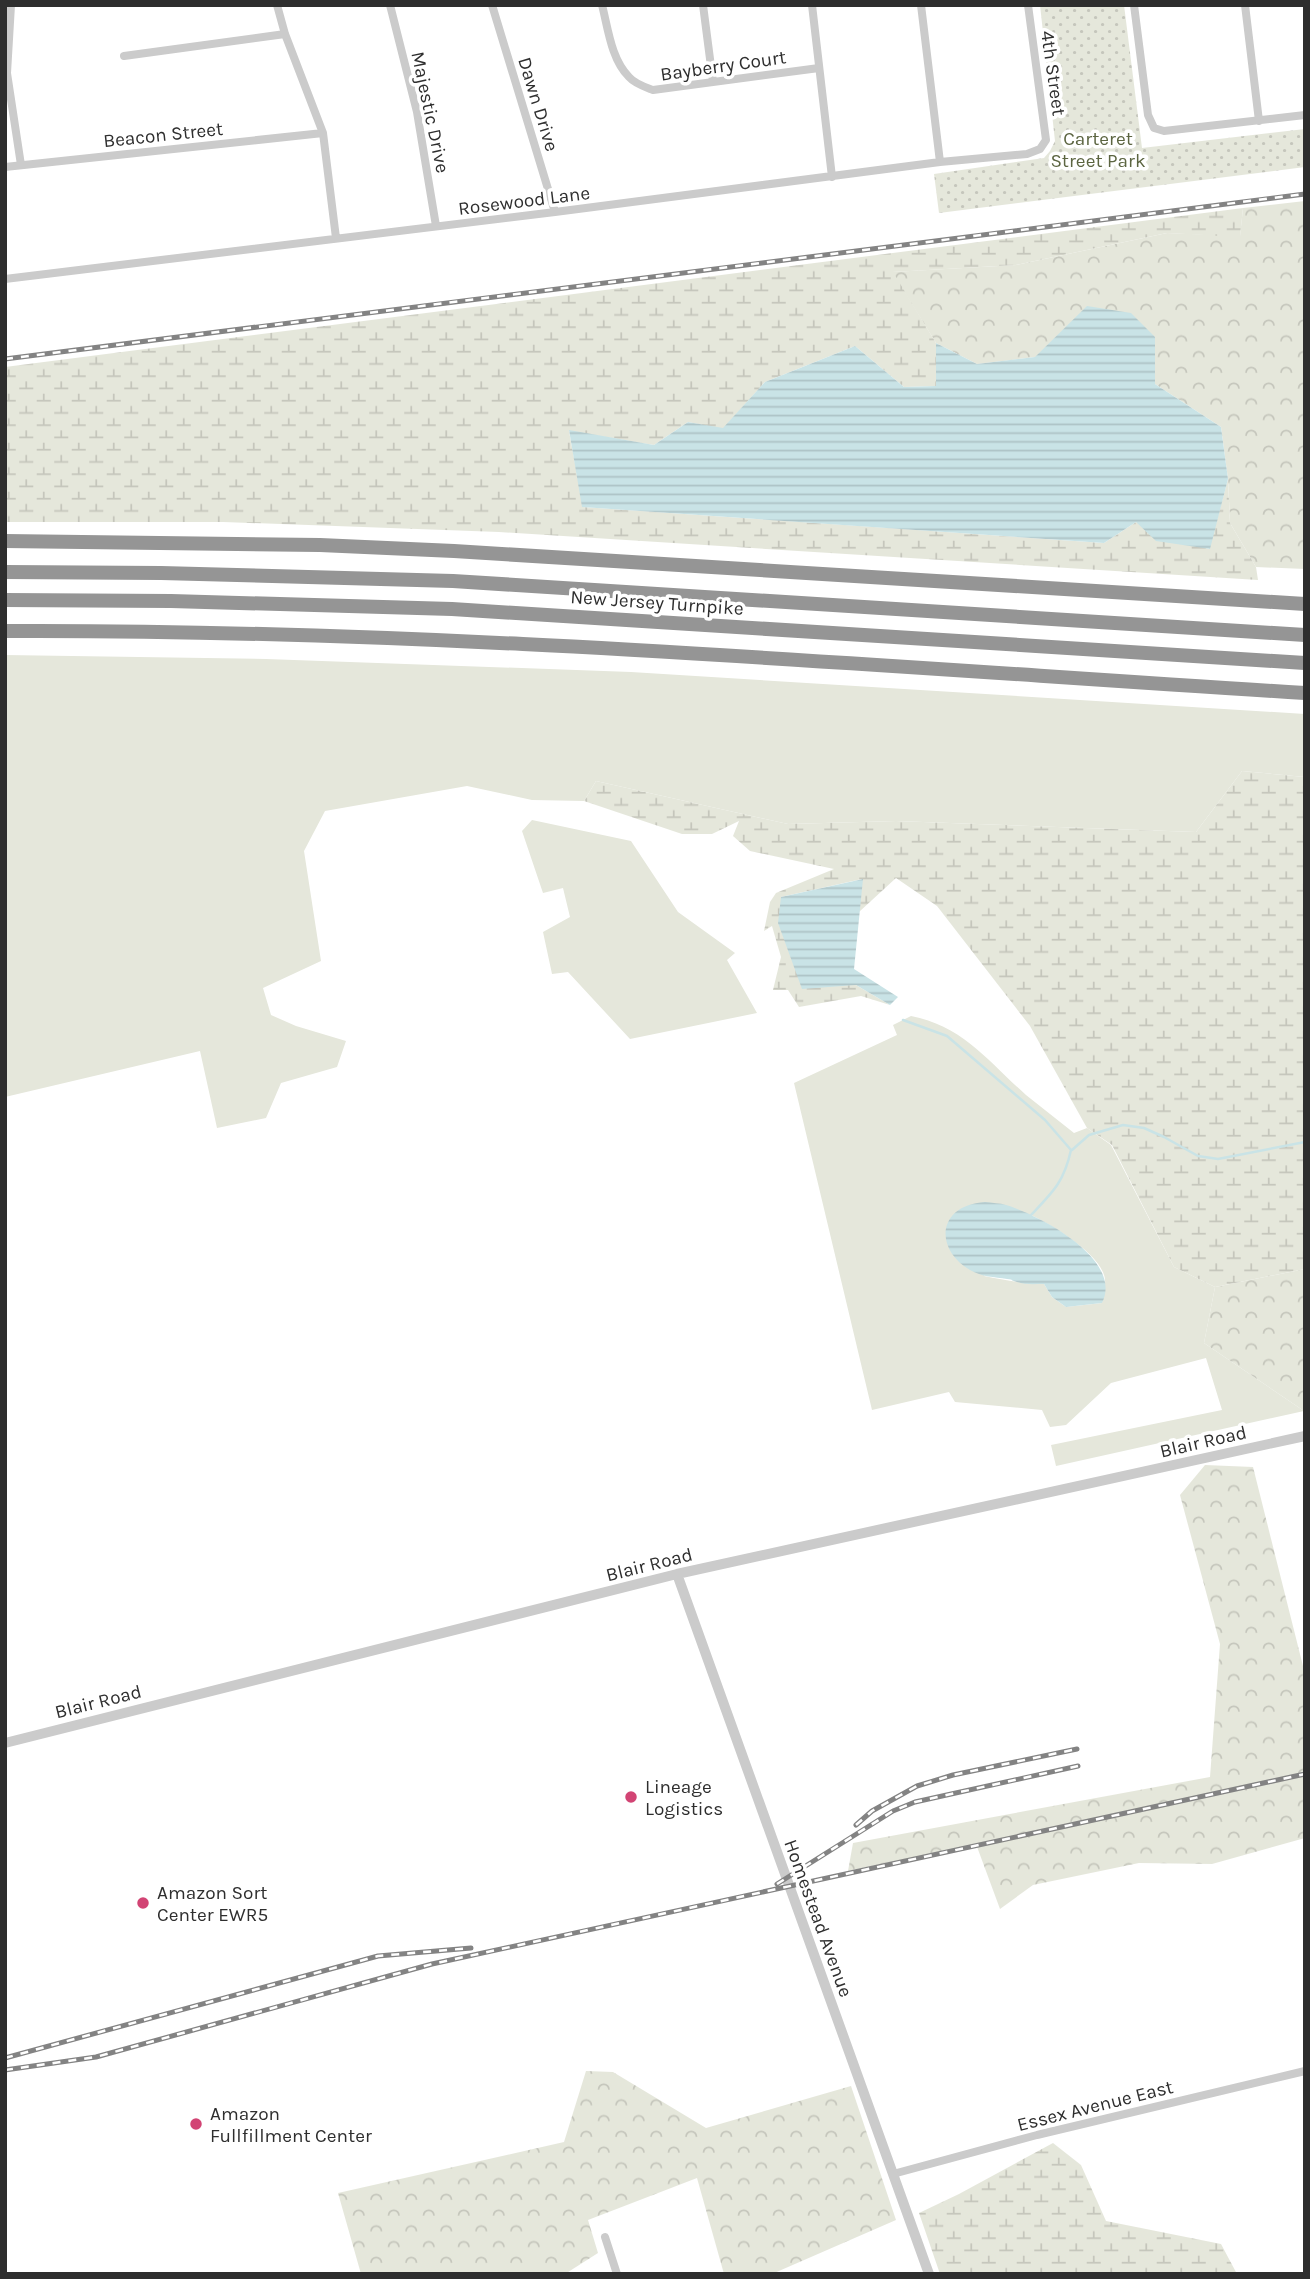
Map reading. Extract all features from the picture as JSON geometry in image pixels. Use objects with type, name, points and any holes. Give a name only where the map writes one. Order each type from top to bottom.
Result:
[{"type":"highway","name":"New Jersey Turnpike","points":[[5,541],[227,543],[454,551],[1305,604]]},
{"type":"highway","name":"New Jersey Turnpike","points":[[5,572],[161,572],[453,581],[1305,635]]},
{"type":"highway","name":"New Jersey Turnpike","points":[[5,600],[171,601],[453,609],[1305,663]]},
{"type":"highway","points":[[5,631],[197,632],[438,639],[1305,694]]},
{"type":"street","points":[[11,5],[7,73],[21,165]]},
{"type":"street","points":[[277,5],[285,34],[323,133],[336,239]]},
{"type":"street","name":"Majestic Drive","points":[[390,5],[417,112],[436,226]]},
{"type":"street","name":"Dawn Drive","points":[[492,5],[555,212]]},
{"type":"street","name":"Bayberry Court","points":[[602,5],[612,45],[629,78],[653,90],[819,68]]},
{"type":"street","points":[[703,5],[713,82]]},
{"type":"street","points":[[812,5],[832,177]]},
{"type":"street","points":[[921,5],[940,162]]},
{"type":"street","name":"4th Street","points":[[1028,5],[1046,130],[1044,144]]},
{"type":"street","points":[[1134,5],[1147,112],[1154,128],[1164,131],[1305,115]]},
{"type":"street","points":[[1245,5],[1259,121]]},
{"type":"street","points":[[124,55],[285,34]]},
{"type":"street","name":"Beacon Street","points":[[5,167],[323,133]]},
{"type":"street","name":"Rosewood Lane","points":[[5,279],[1027,153],[1040,149],[1044,144]]},
{"type":"street","name":"Blair Road","points":[[5,1743],[677,1574],[1305,1436]]},
{"type":"street","name":"Homestead Avenue","points":[[677,1574],[929,2274]]},
{"type":"street","name":"Essex Avenue East","points":[[893,2174],[1037,2135],[1305,2071]]},
{"type":"street","points":[[605,2237],[617,2274]]},
{"type":"green space","name":"Carteret Street Park","points":[[1040,5],[1124,5],[1142,148],[1305,129],[1305,167],[939,213],[934,174],[1044,158],[1055,141]]},
{"type":"green space","points":[[1305,201],[1305,569],[1256,567],[1230,523],[1228,479],[1221,427],[1155,384],[1155,337],[1087,307],[1036,357],[977,364],[936,343],[892,272],[1016,265],[1167,233],[1240,236],[1243,208]]},
{"type":"green space","points":[[1243,208],[1240,237],[1167,233],[1016,265],[893,272],[936,343],[936,386],[904,387],[855,346],[765,382],[723,429],[688,422],[654,445],[569,431],[583,507],[1104,543],[1136,522],[1209,549],[1228,479],[1230,523],[1256,567],[1258,580],[499,532],[224,522],[5,522],[5,367]]},
{"type":"green space","points":[[5,655],[266,659],[631,672],[1305,714],[1305,777],[1242,771],[1196,832],[896,821],[788,824],[596,781],[584,801],[532,800],[467,786],[325,811],[304,851],[321,961],[263,988],[271,1015],[296,1026],[346,1041],[337,1067],[281,1083],[266,1118],[217,1128],[200,1051],[5,1097]]},
{"type":"green space","points":[[1242,771],[1305,777],[1305,1269],[1215,1287],[1174,1267],[1112,1145],[1087,1128],[1030,1026],[937,906],[896,878],[859,912],[862,879],[781,897],[856,985],[890,1005],[861,996],[799,1007],[788,990],[773,990],[781,957],[772,926],[764,931],[770,902],[776,893],[834,869],[750,851],[733,836],[739,821],[712,834],[682,834],[584,801],[596,781],[788,824],[896,821],[1196,832]]},
{"type":"green space","points":[[532,820],[631,841],[678,912],[735,953],[727,960],[757,1013],[630,1039],[568,972],[552,974],[543,932],[570,917],[563,888],[543,893],[522,831]]},
{"type":"green space","points":[[911,1016],[946,1028],[974,1047],[1026,1095],[1074,1133],[1087,1128],[1111,1145],[1174,1267],[1215,1287],[1204,1343],[1304,1411],[1056,1466],[1051,1445],[1222,1410],[1206,1358],[1111,1383],[1066,1425],[1050,1427],[1042,1410],[955,1402],[949,1392],[872,1410],[794,1083],[897,1035],[893,1025]],"holes":[[[1031,1215],[1073,1240],[1093,1257],[1104,1275],[1102,1303],[1066,1307],[1052,1297],[1044,1284],[984,1276]]]},
{"type":"green space","points":[[1305,1269],[1304,1411],[1204,1343],[1215,1287]]},
{"type":"green space","points":[[1205,1465],[1253,1467],[1305,1674],[1305,1838],[1212,1864],[1139,1863],[1033,1885],[1000,1909],[976,1844],[848,1871],[853,1843],[1210,1777],[1220,1644],[1180,1495]]},
{"type":"green space","points":[[586,2071],[613,2072],[706,2128],[851,2086],[896,2220],[772,2274],[724,2274],[697,2178],[588,2220],[598,2253],[565,2274],[361,2274],[338,2193],[564,2142]]},
{"type":"green space","points":[[1053,2143],[1081,2165],[1106,2221],[1221,2244],[1237,2274],[940,2274],[919,2213]]},
{"type":"water","points":[[1087,306],[1131,313],[1155,337],[1155,384],[1221,427],[1228,479],[1210,549],[1156,541],[1136,522],[1104,543],[582,507],[569,430],[654,445],[688,422],[723,428],[765,382],[855,346],[904,387],[936,386],[936,343],[977,364],[1035,357]]},
{"type":"water","points":[[863,879],[854,969],[898,997],[890,1005],[856,985],[802,989],[778,923],[781,897]]},
{"type":"water","points":[[985,1202],[1004,1204],[1021,1210],[1075,1241],[1090,1255],[1101,1271],[1106,1287],[1102,1303],[1066,1307],[1052,1297],[1044,1284],[1023,1284],[984,1275],[970,1270],[958,1261],[946,1240],[950,1219],[969,1205]]},
{"type":"waterway","points":[[903,1020],[947,1036],[1045,1120],[1071,1150],[1057,1186],[1031,1215]]},
{"type":"waterway","points":[[1072,1150],[1089,1135],[1123,1125],[1144,1128],[1198,1156],[1218,1159],[1305,1142]]},
{"type":"railway","points":[[5,359],[1305,194]]},
{"type":"railway","points":[[856,1825],[872,1811],[917,1786],[953,1775],[1077,1749]]},
{"type":"railway","points":[[777,1884],[893,1811],[915,1802],[1078,1766]]},
{"type":"railway","points":[[5,2070],[96,2057],[432,1964],[1305,1774]]},
{"type":"railway","points":[[5,2058],[378,1956],[471,1948]]},
{"type":"place","name":"Lineage Logistics","points":[[631,1797]]},
{"type":"place","name":"Amazon Sort Center EWR5","points":[[143,1903]]},
{"type":"place","name":"Amazon Fullfillment Center","points":[[196,2124]]}]
